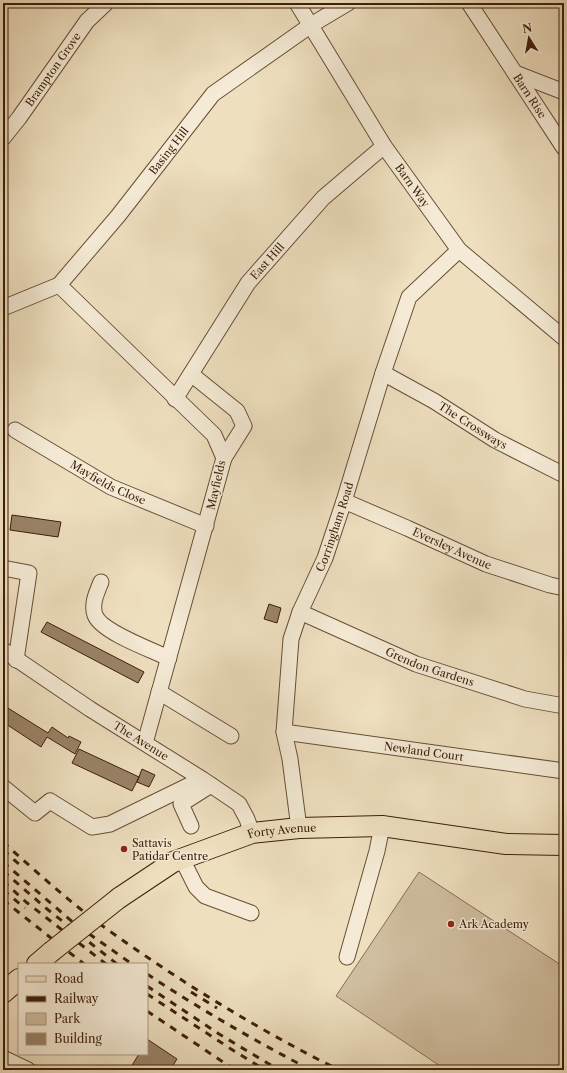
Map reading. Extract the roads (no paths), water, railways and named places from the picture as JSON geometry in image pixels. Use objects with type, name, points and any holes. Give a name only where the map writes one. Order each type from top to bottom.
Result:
[{"type":"main road","name":"Forty Avenue","points":[[44,958],[119,898],[173,862],[252,833],[299,828],[382,826],[506,844],[564,845]]},
{"type":"main road","points":[[3,993],[18,980]]},
{"type":"street","name":"Brampton Grove","points":[[3,138],[19,118],[87,21],[106,3]]},
{"type":"street","name":"Barn Way","points":[[297,3],[384,146],[459,250],[564,338]]},
{"type":"street","name":"Basing Hill","points":[[3,308],[59,286],[118,216],[213,94],[311,25],[348,3]]},
{"type":"street","name":"Barn Rise","points":[[469,3],[564,148]]},
{"type":"street","points":[[515,73],[564,92]]},
{"type":"street","name":"East Hill","points":[[175,398],[248,283],[323,198],[384,146]]},
{"type":"street","name":"Corringham Road","points":[[299,828],[290,759],[284,732],[291,639],[300,612],[325,558],[383,373],[409,297],[459,250]]},
{"type":"street","name":"Mayfields","points":[[59,286],[214,435],[224,458],[144,743]]},
{"type":"street","name":"The Crossways","points":[[383,373],[434,401],[496,440],[564,474]]},
{"type":"street","points":[[191,374],[237,411],[244,426],[224,458]]},
{"type":"street","name":"Mayfields Close","points":[[15,430],[111,487],[206,526]]},
{"type":"street","name":"Eversley Avenue","points":[[344,501],[408,528],[486,564],[550,585],[564,588]]},
{"type":"street","points":[[3,568],[29,573],[16,660]]},
{"type":"street","points":[[100,582],[93,606],[94,614],[99,622],[118,635],[169,658]]},
{"type":"street","name":"Grendon Gardens","points":[[300,612],[416,664],[525,699],[564,706]]},
{"type":"street","name":"The Avenue","points":[[3,650],[90,709],[207,782],[239,804],[252,833]]},
{"type":"street","points":[[159,692],[231,736]]},
{"type":"street","name":"Newland Court","points":[[284,732],[564,771]]},
{"type":"street","points":[[3,787],[35,813],[50,801],[92,827],[110,824],[207,782]]},
{"type":"street","points":[[191,826],[181,804],[207,782]]},
{"type":"street","points":[[346,957],[377,851],[382,826]]},
{"type":"street","points":[[182,859],[196,887],[205,896],[251,913]]},
{"type":"street","points":[[3,1058],[28,1070]]},
{"type":"railway","points":[[3,842],[81,910],[152,961],[213,1000],[307,1054],[339,1070]]},
{"type":"railway","points":[[3,850],[20,865]]},
{"type":"railway","points":[[3,862],[75,924],[131,963]]},
{"type":"railway","points":[[3,871],[47,909],[116,963]]},
{"type":"railway","points":[[3,881],[26,902],[105,963]]},
{"type":"railway","points":[[3,890],[25,908]]},
{"type":"railway","points":[[3,900],[83,963]]},
{"type":"railway","points":[[148,975],[187,1000],[269,1048],[311,1070]]},
{"type":"railway","points":[[148,987],[219,1034],[279,1070]]},
{"type":"railway","points":[[191,992],[217,1008]]},
{"type":"railway","points":[[148,995],[265,1070]]},
{"type":"railway","points":[[148,1012],[235,1070]]},
{"type":"place","name":"Sattavis Patidar Centre","points":[[124,849]]},
{"type":"place","name":"Ark Academy","points":[[451,924]]}]
